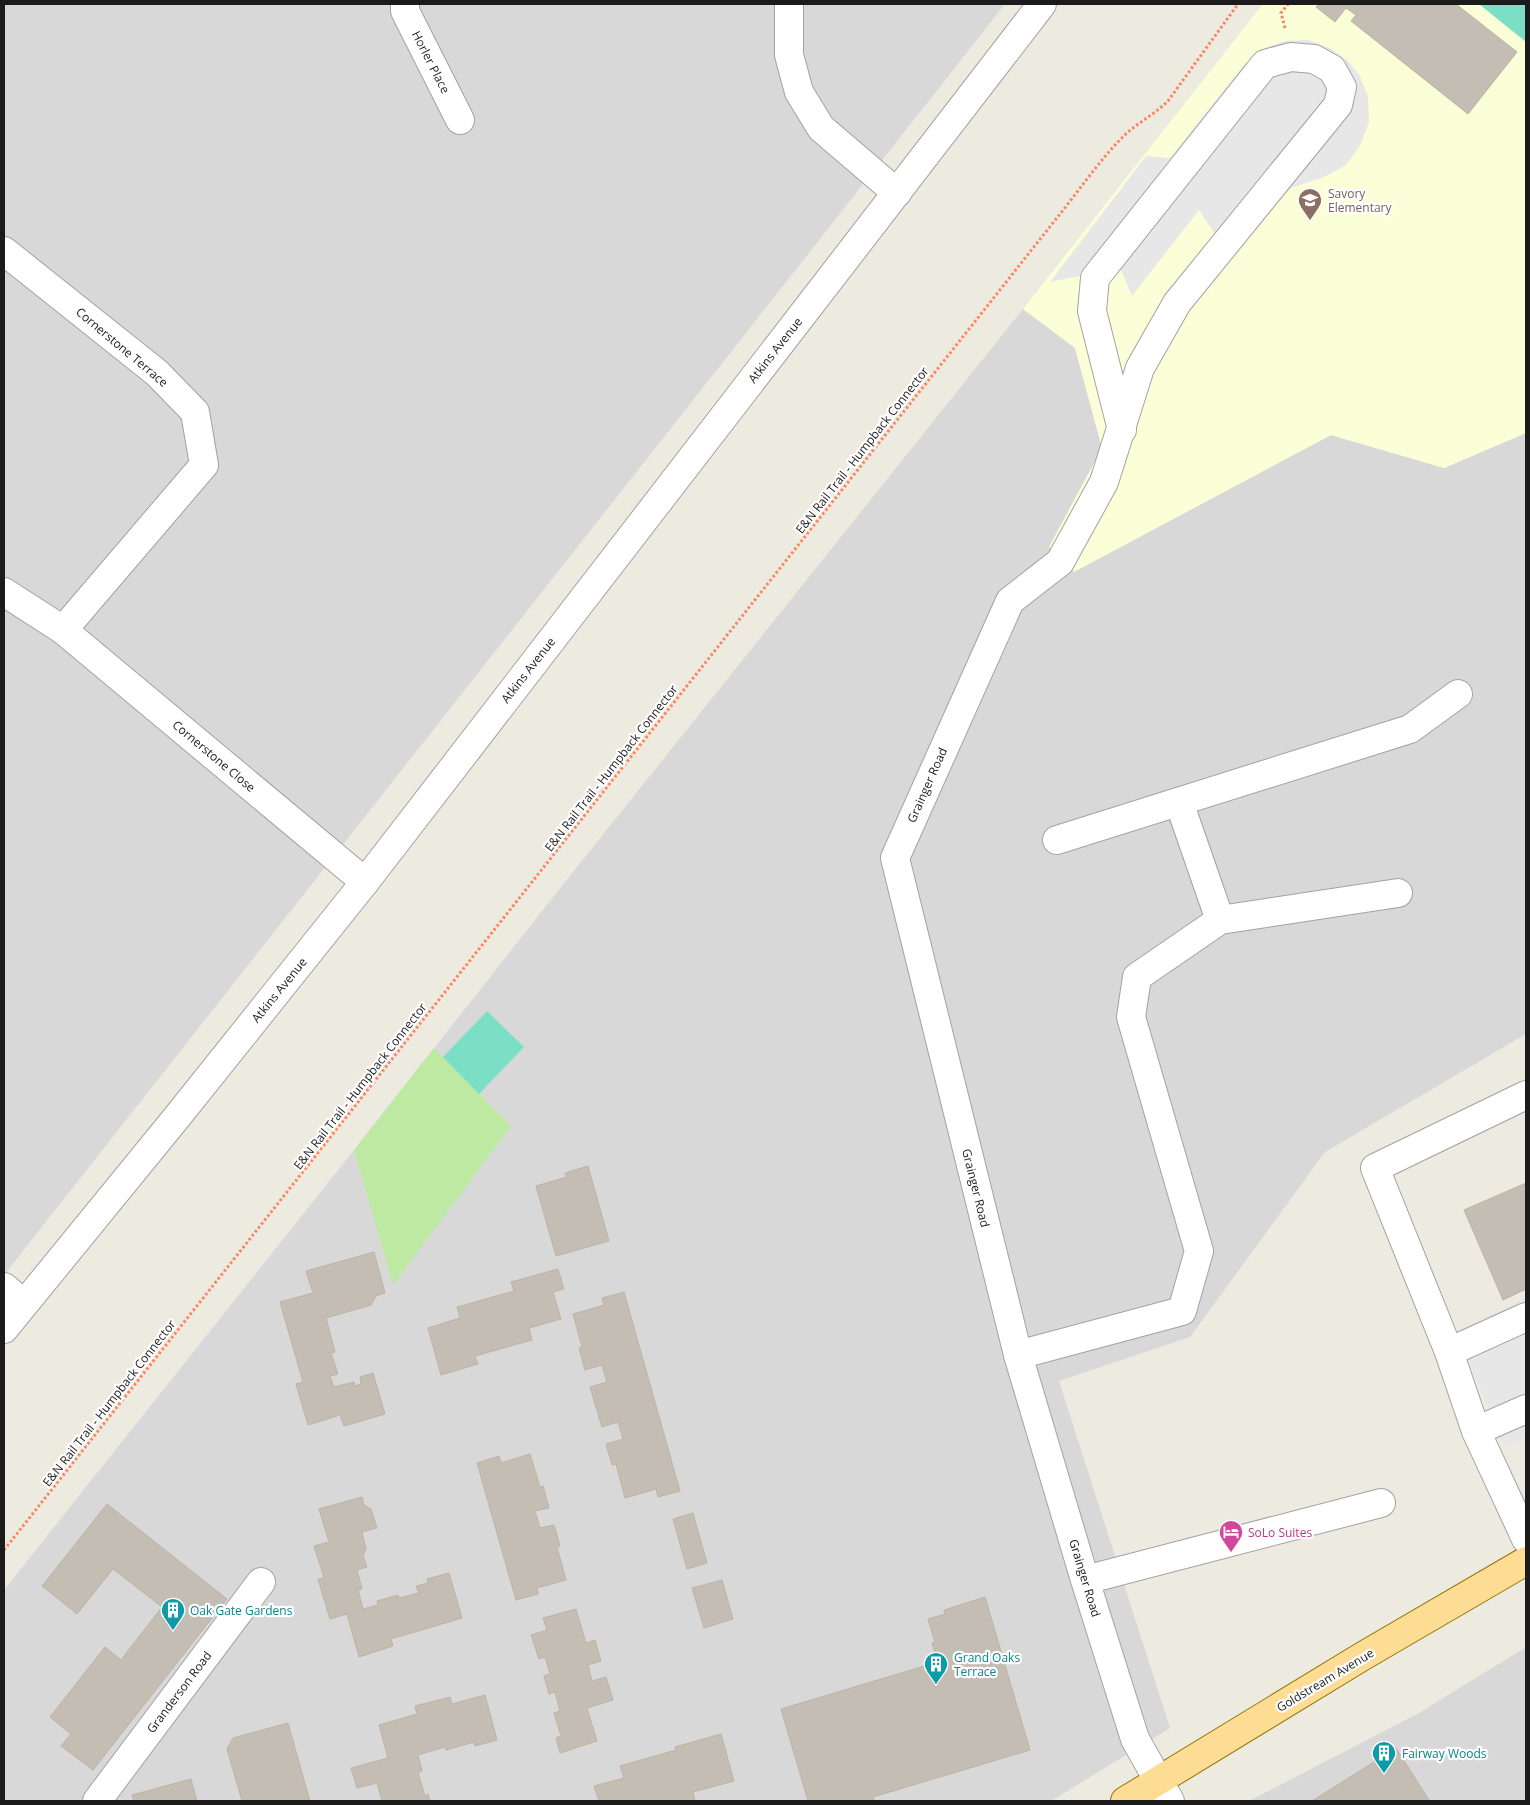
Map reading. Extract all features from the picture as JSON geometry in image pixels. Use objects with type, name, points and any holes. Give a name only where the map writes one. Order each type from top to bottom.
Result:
[{"type":"main road","name":"Goldstream Avenue","points":[[1125,1801],[1164,1791],[1363,1656],[1526,1561]]},
{"type":"street","name":"Horler Place","points":[[404,4],[405,10],[460,120]]},
{"type":"street","points":[[788,4],[789,55],[799,92],[821,128],[897,193]]},
{"type":"street","name":"Atkins Avenue","points":[[4,1329],[14,1295],[178,1117],[365,882],[1042,4]]},
{"type":"street","points":[[1291,57],[1314,59],[1332,69],[1342,87],[1338,105],[1177,303],[1140,368],[1122,430],[1092,311],[1095,278],[1265,64],[1291,57]]},
{"type":"street","name":"Cornerstone Terrace","points":[[4,251],[157,373],[195,412],[204,465],[63,630]]},
{"type":"street","name":"Grainger Road","points":[[1122,430],[1104,482],[1060,562],[1010,601],[895,858],[1018,1355],[1135,1739],[1164,1791]]},
{"type":"street","name":"Cornerstone Close","points":[[4,592],[63,630],[365,882]]},
{"type":"street","points":[[1057,840],[1410,729],[1458,694]]},
{"type":"street","points":[[1179,802],[1220,920]]},
{"type":"street","points":[[1018,1355],[1182,1311],[1199,1252],[1131,1017],[1137,977],[1220,920],[1398,892]]},
{"type":"street","points":[[1526,1095],[1375,1168],[1449,1352],[1476,1431],[1526,1539]]},
{"type":"street","points":[[1449,1352],[1526,1317]]},
{"type":"street","points":[[1476,1431],[1526,1409]]},
{"type":"street","points":[[1085,1580],[1381,1503]]},
{"type":"street","name":"Granderson Road","points":[[97,1801],[261,1582]]},
{"type":"path","name":"E&N Rail Trail - Humpback Connector","points":[[4,1550],[1056,219],[1129,132],[1155,114],[1168,102],[1238,4]]},
{"type":"shaded area","points":[[4,4],[1005,4],[4,1275]]},
{"type":"shaded area","name":"Savory Elementary","points":[[1263,4],[1526,4],[1526,433],[1444,468],[1331,435],[1074,572],[1065,560],[1049,547],[1102,448],[1075,348],[1023,309]]},
{"type":"shaded area","points":[[1308,40],[1330,48],[1347,60],[1360,76],[1368,97],[1369,122],[1360,146],[1346,165],[1324,177],[1291,188],[1272,205],[1230,257],[1199,210],[1132,296],[1120,268],[1050,282],[1146,156],[1170,158],[1243,66],[1263,49],[1284,41]]},
{"type":"shaded area","points":[[1023,309],[1075,348],[1102,448],[1057,552],[1074,571],[1331,435],[1444,468],[1526,433],[1526,1034],[1325,1152],[1190,1337],[1059,1381],[1170,1728],[1051,1801],[4,1801],[4,1590],[546,906]]},
{"type":"shaded area","points":[[1526,1297],[1526,1439],[1505,1447],[1456,1332]]},
{"type":"shaded area","points":[[1526,1647],[1526,1801],[1249,1801],[1419,1713]]},
{"type":"green space","points":[[1479,4],[1526,4],[1526,42]]},
{"type":"green space","points":[[487,1011],[524,1047],[479,1094],[443,1057]]},
{"type":"green space","points":[[434,1048],[511,1126],[393,1285],[354,1150]]},
{"type":"building","points":[[1319,4],[1456,4],[1517,52],[1468,114],[1351,21],[1356,15],[1346,8],[1335,22],[1316,7]]},
{"type":"building","points":[[588,1166],[609,1241],[556,1256],[536,1186],[567,1177],[565,1173]]},
{"type":"building","points":[[1526,1183],[1526,1289],[1503,1300],[1464,1210]]},
{"type":"building","points":[[374,1252],[385,1293],[376,1296],[371,1305],[326,1318],[335,1352],[331,1353],[338,1374],[330,1376],[334,1387],[354,1382],[355,1386],[361,1384],[360,1377],[373,1373],[385,1414],[344,1426],[340,1415],[308,1425],[296,1384],[303,1382],[280,1302],[313,1293],[306,1271]]},
{"type":"building","points":[[558,1269],[564,1289],[553,1292],[561,1319],[529,1328],[532,1340],[475,1356],[478,1364],[441,1375],[428,1328],[460,1318],[457,1307],[514,1291],[511,1282]]},
{"type":"building","points":[[624,1292],[680,1491],[658,1497],[656,1489],[625,1498],[616,1464],[612,1465],[606,1444],[623,1439],[618,1422],[602,1427],[590,1387],[607,1382],[602,1365],[585,1370],[579,1348],[582,1347],[573,1314],[604,1305],[602,1298]]},
{"type":"building","points":[[530,1454],[540,1487],[543,1486],[549,1508],[535,1511],[540,1528],[554,1525],[560,1546],[557,1547],[566,1580],[537,1588],[538,1594],[516,1600],[477,1463],[499,1456],[501,1463]]},
{"type":"building","points":[[362,1497],[364,1505],[371,1509],[377,1528],[362,1532],[366,1549],[363,1555],[367,1567],[357,1570],[362,1589],[358,1590],[363,1609],[378,1605],[377,1601],[398,1595],[399,1598],[419,1593],[416,1586],[428,1583],[427,1579],[449,1573],[462,1618],[391,1639],[393,1646],[359,1657],[347,1614],[330,1619],[318,1579],[324,1578],[314,1546],[329,1542],[319,1509]]},
{"type":"building","name":"Oak Gate Gardens","points":[[107,1504],[227,1599],[93,1770],[61,1746],[71,1734],[50,1717],[105,1647],[121,1660],[162,1607],[113,1569],[77,1614],[42,1586]]},
{"type":"building","points":[[693,1513],[707,1563],[687,1569],[673,1519]]},
{"type":"building","points":[[722,1580],[733,1619],[704,1628],[692,1588]]},
{"type":"building","name":"Grand Oaks Terrace","points":[[985,1597],[1030,1750],[873,1797],[874,1801],[808,1801],[781,1709],[941,1661],[940,1658],[937,1659],[932,1643],[935,1642],[928,1619],[945,1614],[944,1610]]},
{"type":"building","points":[[576,1609],[586,1643],[595,1640],[601,1661],[588,1665],[592,1681],[606,1677],[613,1700],[587,1708],[597,1741],[560,1753],[556,1738],[561,1736],[554,1713],[560,1711],[555,1692],[549,1694],[544,1676],[550,1674],[545,1657],[539,1659],[531,1635],[547,1630],[543,1618]]},
{"type":"building","points":[[485,1695],[497,1740],[475,1746],[474,1742],[446,1750],[445,1747],[418,1755],[422,1771],[418,1773],[425,1796],[428,1794],[430,1801],[382,1801],[377,1783],[357,1788],[351,1768],[388,1758],[379,1725],[417,1714],[415,1706],[450,1697],[452,1704]]},
{"type":"building","points":[[288,1723],[310,1801],[242,1801],[227,1749],[233,1738]]},
{"type":"building","points":[[721,1734],[734,1781],[693,1792],[695,1801],[599,1801],[594,1786],[624,1778],[620,1766],[676,1750],[675,1747]]},
{"type":"building","name":"Fairway Woods","points":[[1396,1748],[1429,1800],[1312,1801]]},
{"type":"building","points":[[191,1779],[197,1801],[134,1801],[132,1795]]},
{"type":"place","name":"Savory Elementary","points":[[1310,221]]},
{"type":"place","name":"SoLo Suites","points":[[1231,1553]]},
{"type":"place","name":"Oak Gate Gardens","points":[[173,1631]]},
{"type":"place","name":"Grand Oaks Terrace","points":[[936,1685]]},
{"type":"place","name":"Fairway Woods","points":[[1384,1774]]}]
